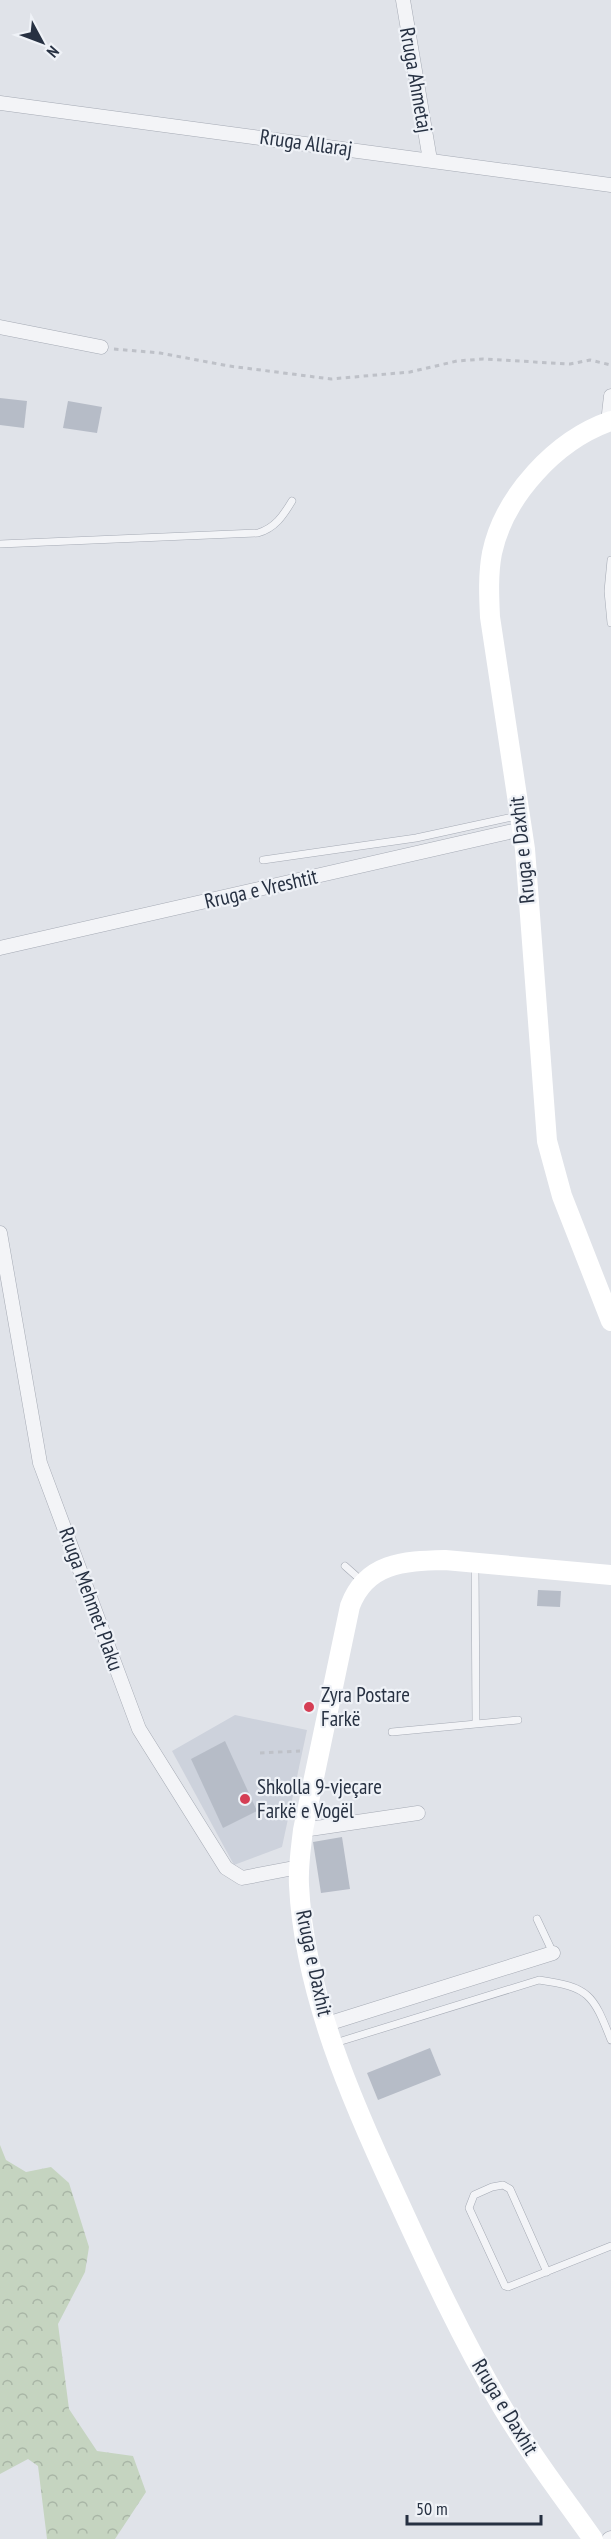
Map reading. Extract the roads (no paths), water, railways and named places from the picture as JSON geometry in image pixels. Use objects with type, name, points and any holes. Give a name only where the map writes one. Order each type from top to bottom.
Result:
[{"type":"street","name":"Rruga Ahmetaj","points":[[403,0],[430,160]]},
{"type":"street","name":"Rruga Allaraj","points":[[0,103],[611,185]]},
{"type":"street","points":[[0,327],[101,347]]},
{"type":"street","points":[[609,421],[611,396]]},
{"type":"street","name":"Rruga e Daxhit","points":[[609,421],[572,441],[531,478],[512,502],[500,527],[492,553],[489,585],[490,617],[521,823],[547,1142],[562,1196],[611,1321]]},
{"type":"street","name":"Rruga e Vreshtit","points":[[0,948],[521,823]]},
{"type":"street","name":"Rruga Mehmet Plaku","points":[[0,1233],[40,1463],[139,1729],[226,1868],[242,1878],[299,1867]]},
{"type":"street","points":[[363,1582],[385,1568],[403,1563],[445,1560],[611,1575]]},
{"type":"street","name":"Rruga e Daxhit","points":[[363,1582],[350,1606],[303,1830],[299,1867],[300,1900],[308,1957],[333,2044],[356,2111],[430,2269],[484,2374],[523,2440],[593,2539]]},
{"type":"street","points":[[303,1830],[418,1813]]},
{"type":"street","points":[[327,2024],[553,1953]]},
{"type":"lane","points":[[0,544],[258,533],[275,524],[292,501]]},
{"type":"lane","points":[[611,560],[608,591],[611,623]]},
{"type":"lane","points":[[263,860],[521,823]]},
{"type":"lane","points":[[475,1563],[476,1723]]},
{"type":"lane","points":[[345,1566],[363,1582]]},
{"type":"lane","points":[[392,1732],[518,1720]]},
{"type":"lane","points":[[537,1919],[553,1953]]},
{"type":"lane","points":[[333,2044],[539,1980],[567,1984],[586,1994],[598,2008],[611,2040]]},
{"type":"lane","points":[[547,2272],[510,2189],[503,2185],[474,2195],[469,2208],[503,2284],[508,2287],[547,2272],[611,2246]]},
{"type":"place","name":"Zyra Postare Farkë","points":[[309,1707]]},
{"type":"place","name":"Shkolla 9-vjeçare Farkë e Vogël","points":[[245,1799]]}]
